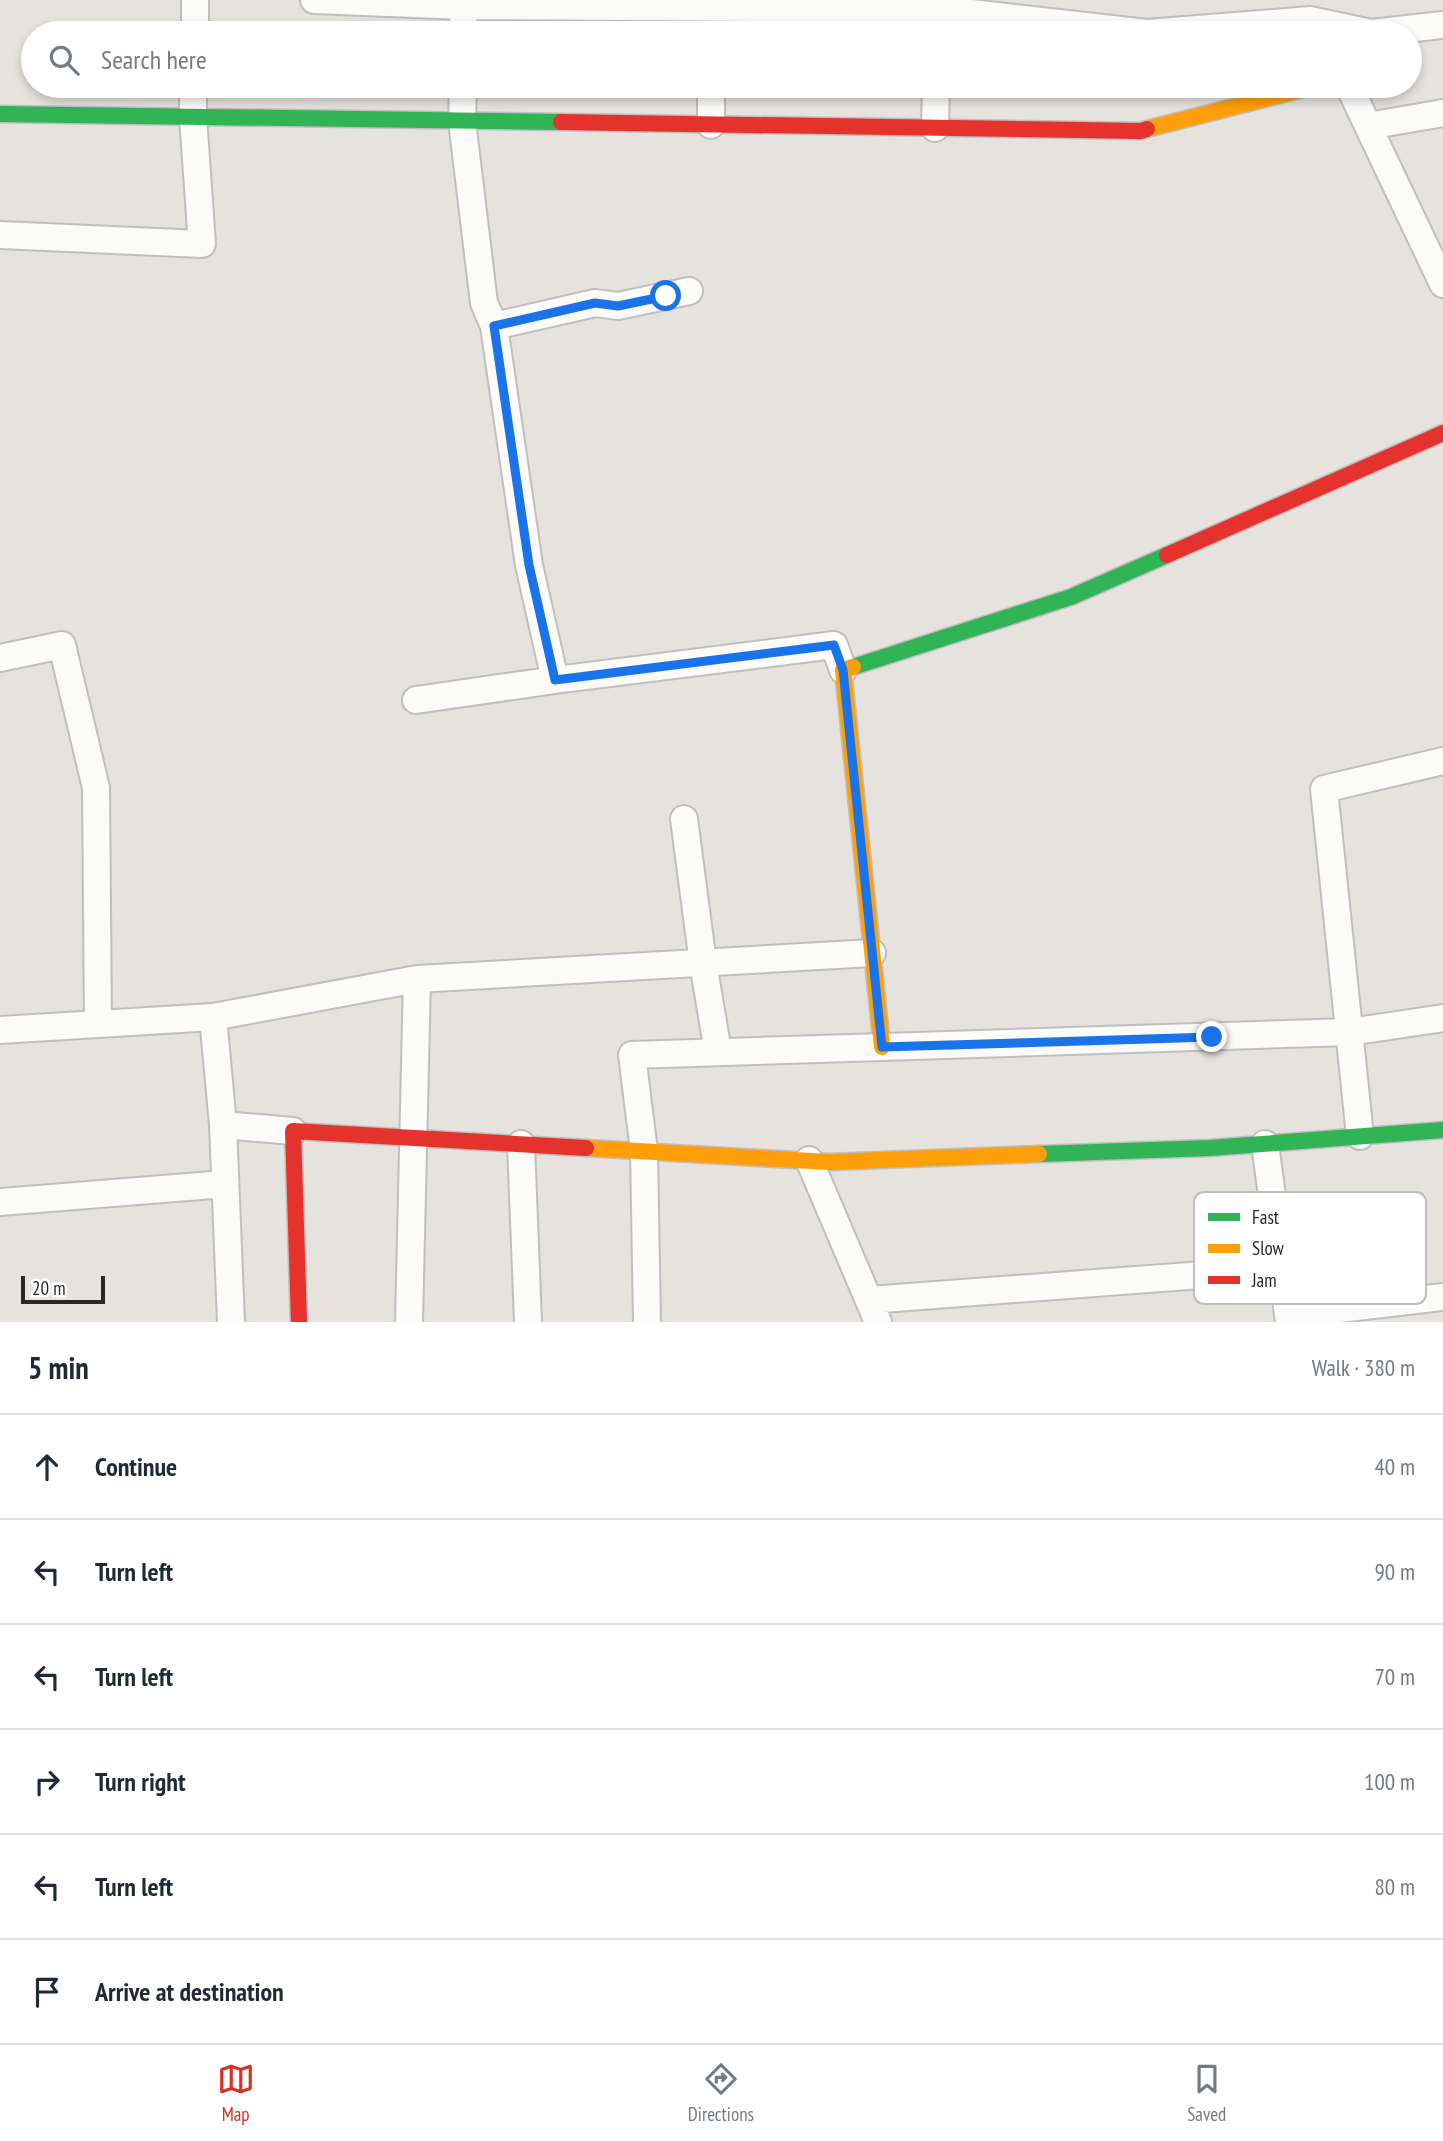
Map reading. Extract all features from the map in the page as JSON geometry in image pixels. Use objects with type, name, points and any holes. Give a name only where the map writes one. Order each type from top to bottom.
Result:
[{"type":"street","points":[[195,0],[195,21]]},
{"type":"street","points":[[314,0],[464,3],[712,14],[936,14],[1014,21]]},
{"type":"street","points":[[463,21],[464,3]]},
{"type":"street","points":[[1277,21],[1309,18]]},
{"type":"street","points":[[1422,27],[1443,25]]},
{"type":"street","points":[[0,235],[202,244],[193,98]]},
{"type":"street","points":[[463,98],[463,121],[484,303],[494,326],[529,565],[555,680]]},
{"type":"street","points":[[711,98],[711,125]]},
{"type":"street","points":[[936,98],[936,128]]},
{"type":"street","points":[[0,114],[1141,131],[1269,98]]},
{"type":"street","points":[[1355,98],[1443,284]]},
{"type":"street","points":[[1368,126],[1443,113]]},
{"type":"street","points":[[494,326],[595,303],[618,306],[689,291]]},
{"type":"street","points":[[843,670],[1071,597],[1443,433]]},
{"type":"street","points":[[0,658],[62,645],[96,788],[98,1024]]},
{"type":"street","points":[[416,700],[834,645],[843,670],[882,1047]]},
{"type":"street","points":[[1360,1136],[1324,789],[1443,761]]},
{"type":"street","points":[[684,819],[718,1052]]},
{"type":"street","points":[[0,1030],[213,1017],[417,979],[872,953]]},
{"type":"street","points":[[409,1322],[417,979]]},
{"type":"street","points":[[213,1017],[223,1125],[231,1322]]},
{"type":"street","points":[[647,1322],[644,1152],[632,1055],[1350,1032],[1443,1018]]},
{"type":"street","points":[[223,1125],[829,1162],[1210,1148],[1443,1130]]},
{"type":"street","points":[[293,1131],[299,1322]]},
{"type":"street","points":[[521,1144],[528,1322]]},
{"type":"street","points":[[1265,1144],[1272,1192]]},
{"type":"street","points":[[809,1160],[873,1311],[1194,1278]]},
{"type":"street","points":[[0,1202],[225,1184]]},
{"type":"street","points":[[1289,1319],[1394,1304]]},
{"type":"traffic: fast","points":[[0,114],[561,122]]},
{"type":"traffic: fast","points":[[853,667],[1071,597],[1167,555]]},
{"type":"traffic: fast","points":[[1039,1154],[1210,1148],[1443,1130]]},
{"type":"traffic: slow","points":[[1147,129],[1268,98]]},
{"type":"traffic: slow","points":[[853,667],[843,670],[882,1047]]},
{"type":"traffic: slow","points":[[586,1148],[829,1162],[1039,1154]]},
{"type":"traffic: jam","points":[[561,122],[1147,129]]},
{"type":"traffic: jam","points":[[1167,555],[1443,433]]},
{"type":"traffic: jam","points":[[299,1322],[293,1131],[586,1148]]},
{"type":"route","points":[[666,296],[618,306],[595,303],[494,326],[529,565],[555,680],[834,645],[843,670],[882,1047],[1212,1037]]}]
